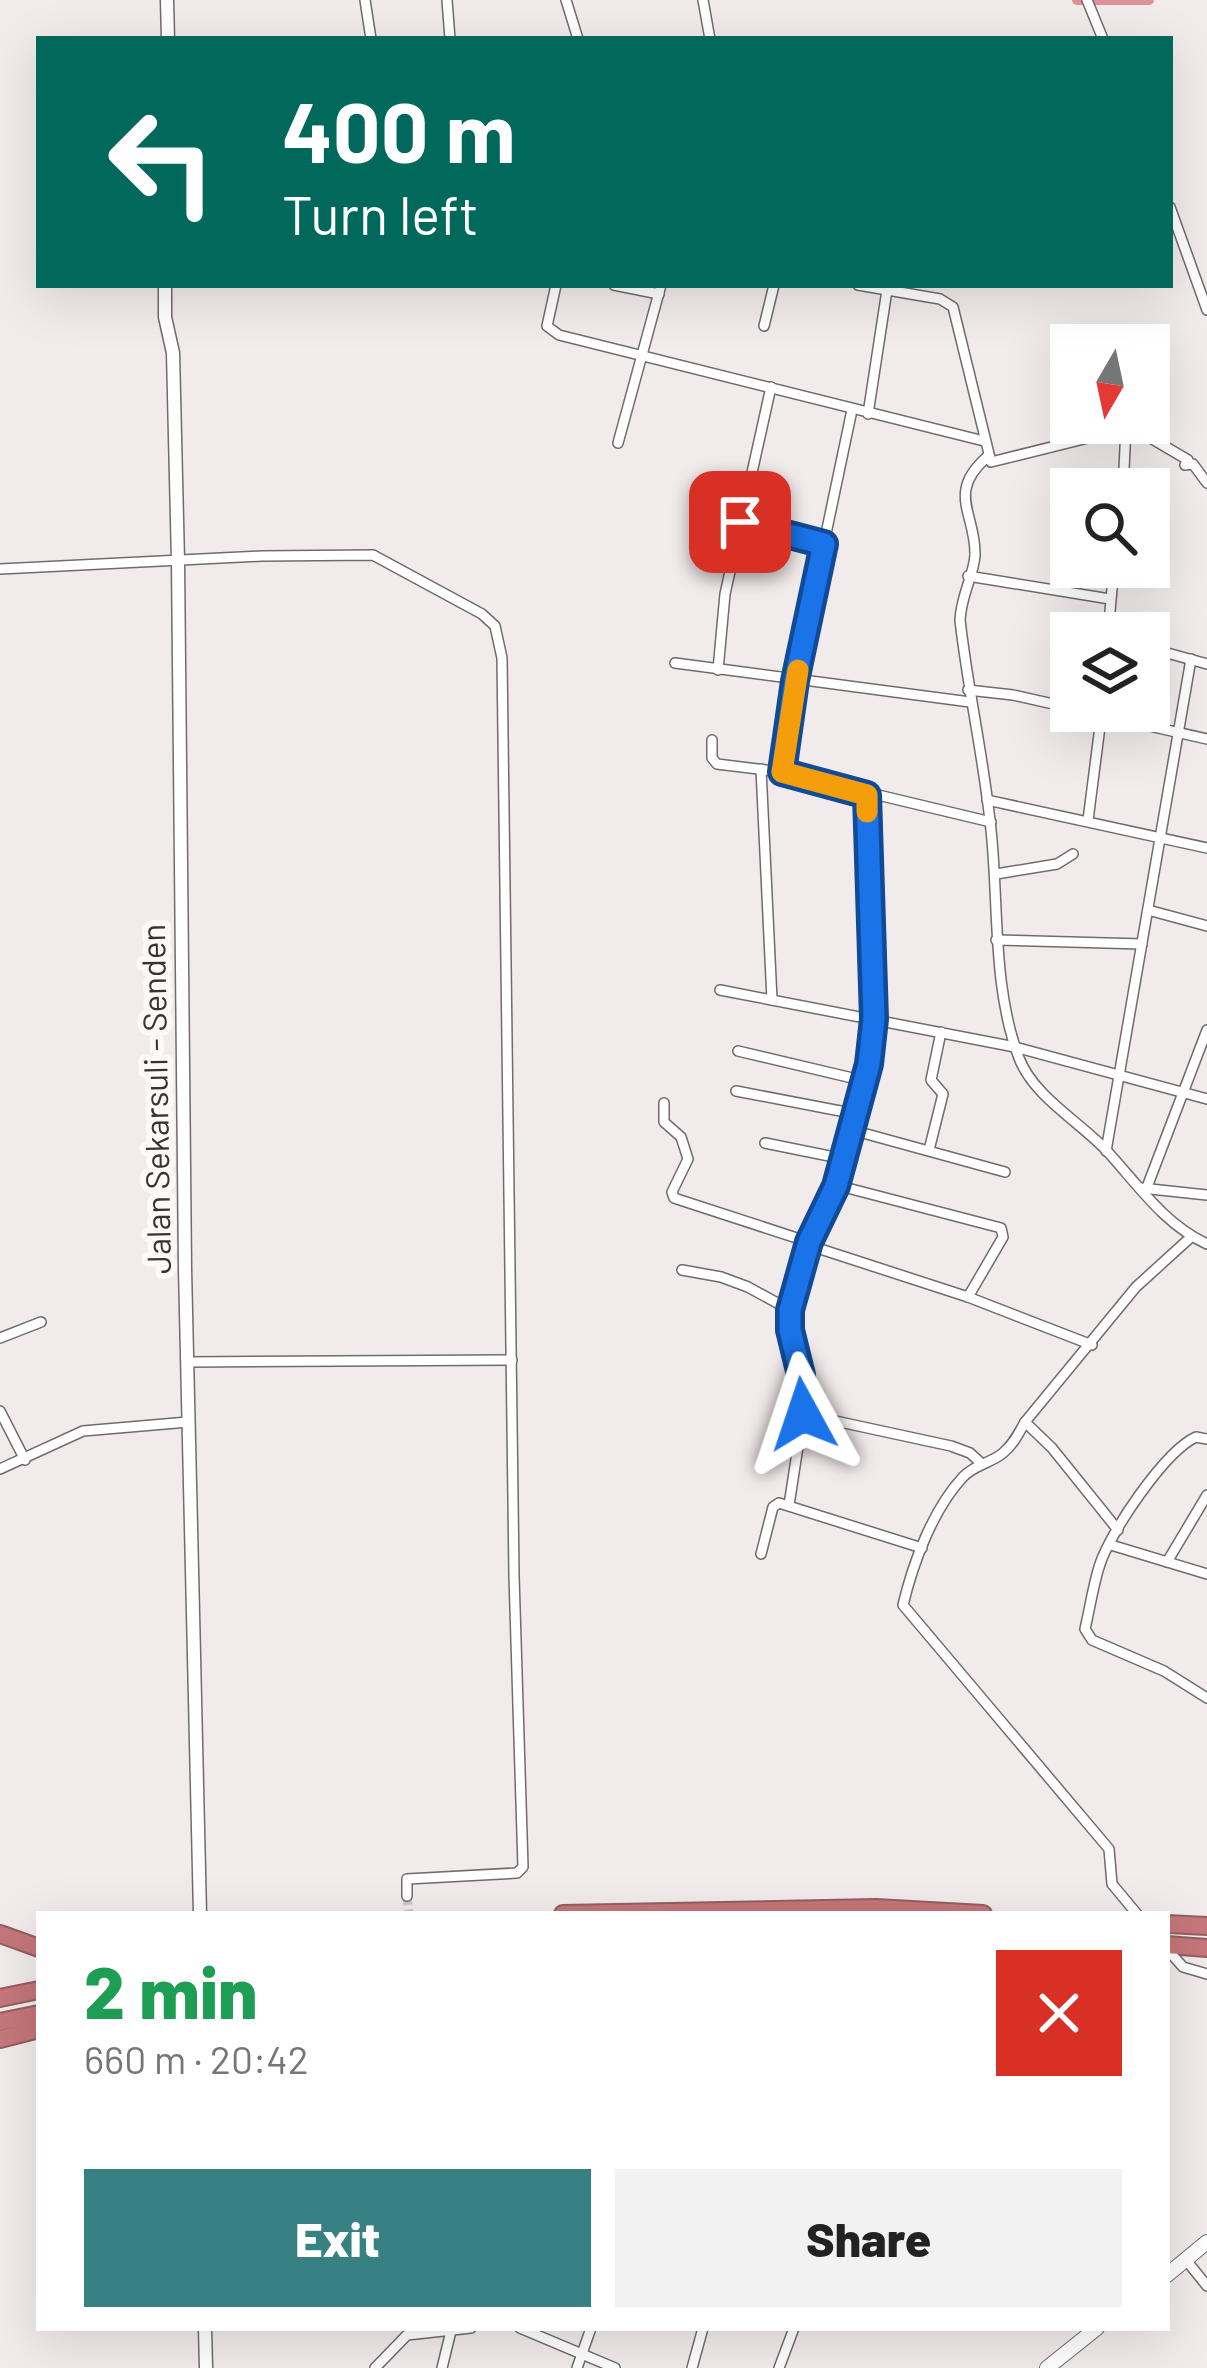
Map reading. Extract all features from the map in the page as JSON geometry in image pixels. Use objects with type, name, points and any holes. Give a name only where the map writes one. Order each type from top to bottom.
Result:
[{"type":"highway","points":[[633,1911],[928,1911]]},
{"type":"highway","points":[[1170,1924],[1207,1926]]},
{"type":"highway","points":[[0,1934],[36,1947]]},
{"type":"highway","points":[[1170,1947],[1207,1948]]},
{"type":"highway","points":[[0,1998],[36,1991]]},
{"type":"highway","points":[[0,2022],[36,2015]]},
{"type":"highway","points":[[0,2039],[36,2030]]},
{"type":"main road","points":[[1170,2273],[1207,2242]]},
{"type":"main road","points":[[1047,2368],[1093,2331]]},
{"type":"street","points":[[166,0],[168,36]]},
{"type":"street","points":[[365,0],[371,36]]},
{"type":"street","points":[[447,0],[450,36]]},
{"type":"street","points":[[566,0],[577,36]]},
{"type":"street","points":[[703,0],[709,36]]},
{"type":"street","points":[[1087,0],[1102,36]]},
{"type":"street","points":[[1173,215],[1207,310]]},
{"type":"street","name":"Jalan Sekarsuli - Senden","points":[[165,288],[173,352],[178,561],[188,1422],[200,1911]]},
{"type":"street","points":[[555,288],[547,326],[552,332],[984,442]]},
{"type":"street","points":[[764,326],[773,288]]},
{"type":"street","points":[[875,288],[940,299],[953,307],[991,462],[1064,444]]},
{"type":"street","points":[[619,443],[660,290]]},
{"type":"street","points":[[868,413],[887,290]]},
{"type":"street","points":[[718,670],[725,594],[771,387]]},
{"type":"street","points":[[782,772],[795,681],[852,410]]},
{"type":"street","points":[[1164,444],[1188,460],[1185,465],[1193,464],[1207,483]]},
{"type":"street","points":[[987,457],[966,486],[966,518],[975,556],[962,595],[960,620],[991,823],[996,940],[1015,1047],[1033,1082],[1190,1237],[1207,1244]]},
{"type":"street","points":[[710,514],[824,544]]},
{"type":"street","points":[[0,569],[373,555],[458,599],[495,626],[502,658],[523,1867],[517,1873],[407,1880],[407,1896]]},
{"type":"street","points":[[968,576],[1110,599]]},
{"type":"street","points":[[1109,612],[1111,588]]},
{"type":"street","points":[[1170,654],[1207,664]]},
{"type":"street","points":[[1106,1151],[1190,659]]},
{"type":"street","points":[[676,663],[795,681],[969,696],[1013,695],[1050,703]]},
{"type":"street","points":[[1170,730],[1207,739]]},
{"type":"street","points":[[1088,820],[1100,732]]},
{"type":"street","points":[[712,740],[715,763],[782,772],[991,823]]},
{"type":"street","points":[[761,769],[772,1000]]},
{"type":"street","points":[[789,1504],[803,1414],[790,1310],[809,1244],[844,1159],[866,1081],[874,1019],[867,795]]},
{"type":"street","points":[[988,800],[1207,848]]},
{"type":"street","points":[[996,874],[1057,864],[1073,854]]},
{"type":"street","points":[[1148,910],[1207,926]]},
{"type":"street","points":[[996,940],[1142,944]]},
{"type":"street","points":[[720,990],[1015,1047],[1207,1099]]},
{"type":"street","points":[[1144,1188],[1207,1030]]},
{"type":"street","points":[[929,1150],[943,1094],[932,1080],[941,1032]]},
{"type":"street","points":[[738,1051],[866,1081]]},
{"type":"street","points":[[736,1091],[856,1114]]},
{"type":"street","points":[[664,1102],[664,1122],[681,1137],[688,1159],[672,1192],[674,1198],[968,1297],[1092,1345]]},
{"type":"street","points":[[852,1130],[1005,1172]]},
{"type":"street","points":[[765,1143],[844,1159]]},
{"type":"street","points":[[836,1186],[1003,1230],[968,1297]]},
{"type":"street","points":[[1144,1188],[1207,1196]]},
{"type":"street","points":[[1134,1911],[1113,1886],[1109,1849],[904,1605],[922,1548],[953,1489],[967,1472],[1001,1455],[1136,1287],[1190,1237]]},
{"type":"street","points":[[682,1270],[748,1287],[790,1310]]},
{"type":"street","points":[[0,1338],[41,1322]]},
{"type":"street","points":[[188,1361],[512,1360]]},
{"type":"street","points":[[0,1411],[25,1460]]},
{"type":"street","points":[[803,1414],[951,1446],[982,1464]]},
{"type":"street","points":[[0,1469],[94,1428],[188,1422]]},
{"type":"street","points":[[1025,1422],[1052,1448],[1118,1531]]},
{"type":"street","points":[[1207,1439],[1196,1437],[1183,1445],[1118,1531],[1100,1565],[1086,1634],[1114,1652],[1192,1685],[1207,1698]]},
{"type":"street","points":[[1167,1562],[1207,1495]]},
{"type":"street","points":[[761,1554],[773,1507],[779,1503],[922,1548]]},
{"type":"street","points":[[1111,1545],[1207,1574]]},
{"type":"street","points":[[1170,1951],[1183,1967],[1207,1974]]},
{"type":"street","points":[[1186,2260],[1207,2286]]},
{"type":"street","points":[[205,2331],[206,2368]]},
{"type":"street","points":[[375,2368],[407,2336],[451,2331],[442,2368]]},
{"type":"street","points":[[527,2331],[615,2368]]},
{"type":"street","points":[[577,2368],[590,2331]]},
{"type":"street","points":[[692,2368],[702,2331]]},
{"type":"street","points":[[779,2368],[793,2331]]},
{"type":"waterway","points":[[1077,0],[1149,0]]},
{"type":"tunnel","points":[[407,1896],[409,1911]]},
{"type":"slow traffic","points":[[798,670],[782,772],[867,795],[867,812]]},
{"type":"route","points":[[740,522],[824,544],[795,681],[782,772],[867,795],[874,1019],[869,1064],[844,1159],[809,1242],[790,1310],[803,1414]]}]
